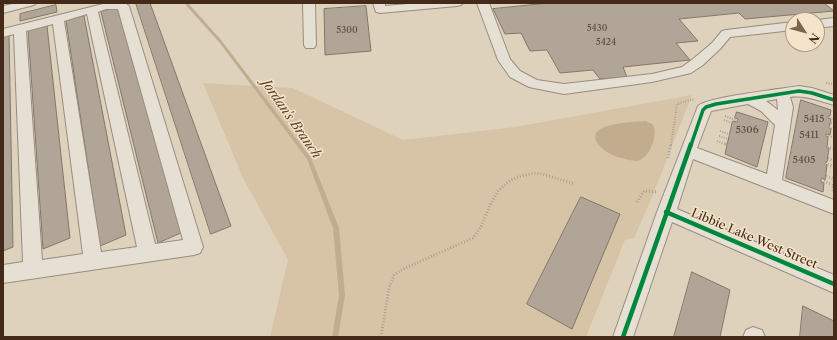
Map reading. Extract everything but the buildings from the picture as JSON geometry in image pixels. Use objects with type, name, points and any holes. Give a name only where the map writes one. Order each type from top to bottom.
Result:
[{"type":"street","points":[[3,10],[26,3]]},
{"type":"street","points":[[310,3],[310,45]]},
{"type":"street","points":[[379,3],[380,10],[457,3]]},
{"type":"street","points":[[483,3],[504,60],[515,74],[534,84],[564,89],[652,78],[686,70],[698,62],[716,46],[726,34],[785,27]]},
{"type":"street","points":[[3,33],[110,4],[123,6],[194,246],[3,274]]},
{"type":"street","points":[[92,10],[148,253]]},
{"type":"street","points":[[58,19],[93,261]]},
{"type":"street","points":[[20,29],[33,270]]},
{"type":"street","points":[[622,337],[701,114],[706,107],[749,98],[805,91],[834,100]]},
{"type":"street","points":[[773,184],[786,107],[782,93]]},
{"type":"street","points":[[749,98],[770,110],[783,124]]},
{"type":"street","points":[[688,151],[834,207]]},
{"type":"street","name":"Libbie Lake West Street","points":[[666,212],[834,284]]},
{"type":"path","points":[[725,116],[738,121]]},
{"type":"path","points":[[828,117],[834,119]]},
{"type":"path","points":[[724,120],[732,123]]},
{"type":"path","points":[[829,127],[834,129]]},
{"type":"path","points":[[720,131],[731,135]]},
{"type":"path","points":[[826,135],[834,138]]},
{"type":"path","points":[[719,136],[728,139]]},
{"type":"path","points":[[717,141],[728,146]]},
{"type":"path","points":[[827,146],[834,149]]},
{"type":"path","points":[[828,158],[834,161]]},
{"type":"path","points":[[825,163],[834,167]]},
{"type":"path","points":[[381,337],[389,288],[394,275],[403,269],[473,238],[479,233],[490,203],[502,186],[510,180],[524,175],[543,174],[575,184]]},
{"type":"path","points":[[826,176],[834,179]]},
{"type":"path","points":[[821,180],[833,185]]},
{"type":"shaded area","points":[[203,83],[293,88],[403,140],[515,127],[692,95],[650,202],[634,238],[625,240],[586,337],[270,337],[288,260],[243,178]]},
{"type":"shaded area","points":[[646,121],[652,124],[655,133],[652,146],[641,160],[634,161],[610,154],[598,144],[595,137],[598,131],[604,127],[622,123]]},
{"type":"waterway","name":"Jordan's Branch","points":[[186,3],[220,41],[309,158],[336,228],[342,295],[335,337]]},
{"type":"cycle path","points":[[623,337],[703,110],[706,107],[716,104],[799,91],[812,93],[834,100]]},
{"type":"cycle path","points":[[666,212],[834,284]]}]
